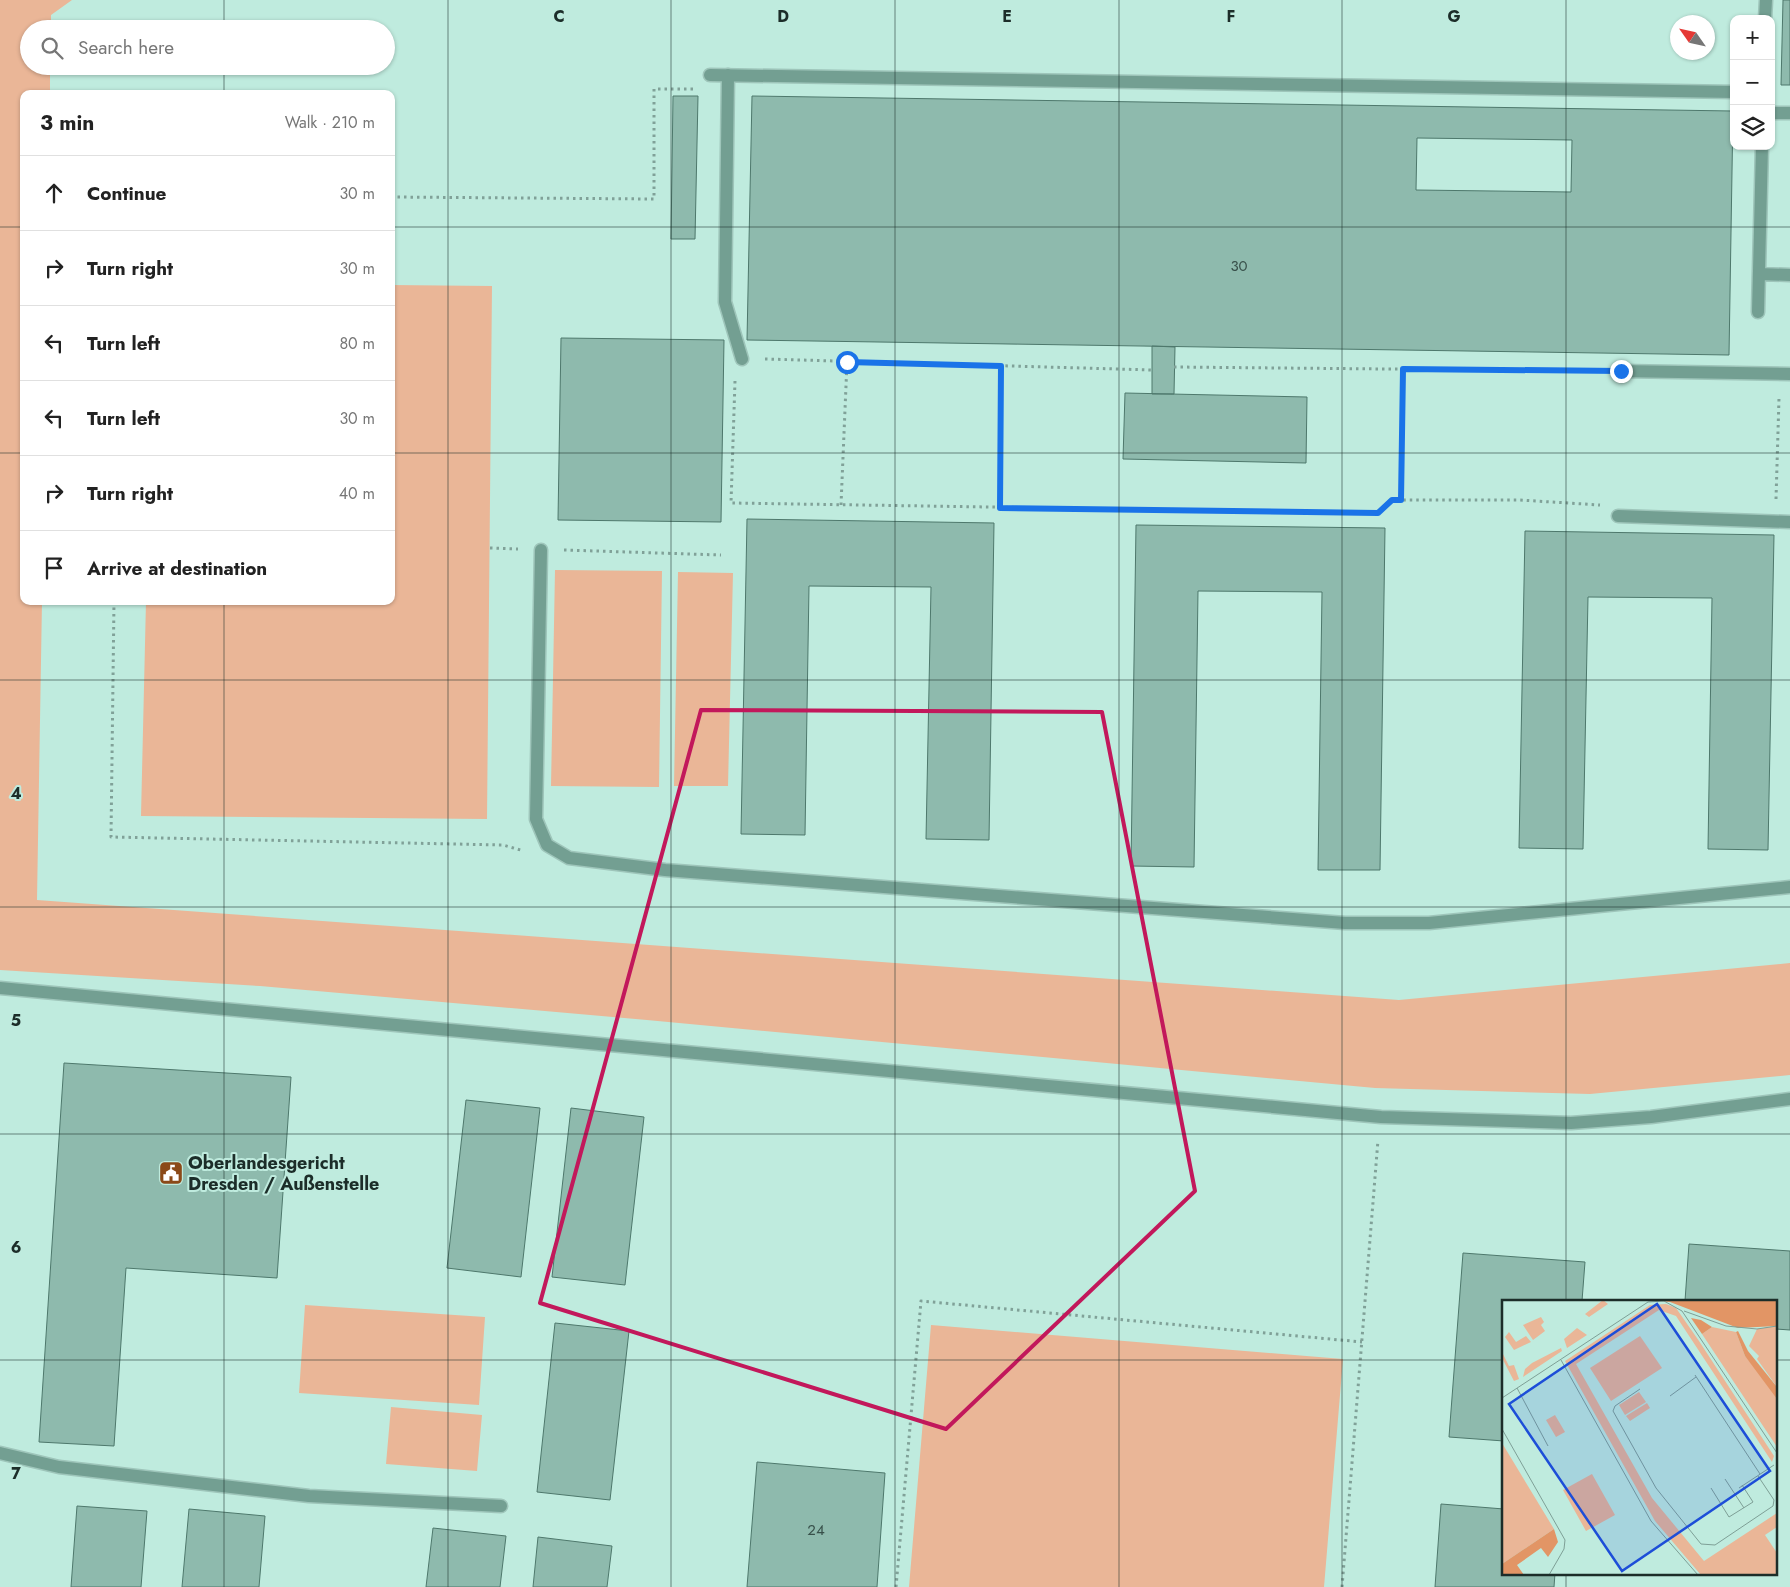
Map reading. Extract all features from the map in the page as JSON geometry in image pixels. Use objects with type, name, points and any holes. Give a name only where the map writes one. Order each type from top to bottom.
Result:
[{"type":"lane","points":[[1765,15],[1766,0]]},
{"type":"lane","points":[[710,75],[1730,92]]},
{"type":"lane","points":[[728,75],[725,302],[742,359]]},
{"type":"lane","points":[[1775,113],[1790,113]]},
{"type":"lane","points":[[1758,312],[1762,150]]},
{"type":"lane","points":[[1759,274],[1790,275]]},
{"type":"lane","points":[[1621,371],[1785,374]]},
{"type":"lane","points":[[1618,516],[1790,522]]},
{"type":"lane","points":[[541,550],[536,819],[547,845],[569,858],[665,870],[1345,923],[1429,923],[1790,887]]},
{"type":"lane","points":[[0,988],[1381,1116],[1572,1122],[1651,1117],[1790,1099]]},
{"type":"lane","points":[[0,1453],[59,1467],[309,1496],[501,1506]]},
{"type":"path","points":[[395,196],[654,199],[654,89],[728,90]]},
{"type":"path","points":[[1152,370],[736,358],[731,503],[1378,513],[1392,500],[1520,500],[1615,506],[1618,516]]},
{"type":"path","points":[[841,505],[847,362]]},
{"type":"path","points":[[1000,508],[1001,366]]},
{"type":"path","points":[[1174,367],[1621,371]]},
{"type":"path","points":[[1401,500],[1403,369]]},
{"type":"path","points":[[1775,522],[1785,374]]},
{"type":"path","points":[[490,548],[721,555]]},
{"type":"path","points":[[114,605],[111,838],[503,845],[522,851],[547,845]]},
{"type":"path","points":[[1342,1587],[1381,1116]]},
{"type":"path","points":[[896,1587],[922,1301],[1362,1342]]},
{"type":"highlighted area","points":[[701,710],[1102,712],[1195,1191],[946,1429],[540,1303]]},
{"type":"shaded area","points":[[0,0],[72,0],[51,15],[51,20],[20,20],[20,75],[50,75],[50,90],[20,90],[20,605],[42,605],[37,900],[1399,1000],[1790,963],[1790,1075],[1590,1094],[1375,1088],[260,986],[0,970]]},
{"type":"shaded area","points":[[395,285],[492,286],[487,819],[141,816],[146,605],[395,605]]},
{"type":"shaded area","points":[[555,570],[662,571],[659,787],[551,786]]},
{"type":"shaded area","points":[[678,572],[733,573],[728,786],[674,786]]},
{"type":"shaded area","points":[[305,1305],[485,1317],[479,1405],[299,1393]]},
{"type":"shaded area","points":[[931,1325],[1343,1359],[1324,1587],[909,1587]]},
{"type":"shaded area","points":[[391,1407],[482,1415],[477,1471],[386,1464]]},
{"type":"building","points":[[1783,0],[1790,0],[1790,85],[1781,85]]},
{"type":"building","points":[[673,96],[698,96],[695,239],[671,239]]},
{"type":"building","points":[[752,96],[1730,111],[1730,150],[1732,150],[1729,355],[747,340]],"holes":[[[1417,138],[1572,140],[1571,192],[1416,190]]]},
{"type":"building","points":[[561,338],[724,340],[721,522],[558,520]]},
{"type":"building","points":[[1152,346],[1175,347],[1174,394],[1152,394]]},
{"type":"building","points":[[1125,393],[1307,397],[1306,463],[1123,459]]},
{"type":"building","points":[[747,519],[994,523],[989,840],[926,839],[931,587],[809,586],[805,835],[741,834]]},
{"type":"building","points":[[1136,525],[1385,528],[1380,870],[1318,870],[1322,592],[1198,591],[1194,867],[1131,866]]},
{"type":"building","points":[[1525,531],[1774,535],[1768,850],[1708,849],[1712,598],[1588,597],[1583,849],[1519,848]]},
{"type":"building","name":"Oberlandesgericht Dresden / Außenstelle","points":[[64,1063],[291,1077],[277,1278],[126,1268],[114,1446],[39,1442]]},
{"type":"building","points":[[466,1100],[540,1108],[521,1277],[447,1268]]},
{"type":"building","points":[[571,1108],[644,1117],[625,1285],[552,1277]]},
{"type":"building","points":[[1689,1244],[1790,1251],[1790,1330],[1778,1329],[1778,1300],[1685,1300]]},
{"type":"building","points":[[1463,1253],[1585,1262],[1582,1300],[1502,1300],[1502,1441],[1449,1437]]},
{"type":"building","points":[[555,1323],[629,1331],[610,1500],[537,1492]]},
{"type":"building","points":[[757,1462],[885,1473],[877,1587],[747,1587]]},
{"type":"building","points":[[1441,1504],[1502,1509],[1502,1574],[1555,1574],[1554,1587],[1435,1587]]},
{"type":"building","points":[[77,1506],[147,1511],[141,1587],[71,1587]]},
{"type":"building","points":[[189,1509],[265,1516],[259,1587],[182,1587]]},
{"type":"building","points":[[433,1528],[506,1536],[500,1587],[426,1587]]},
{"type":"building","points":[[538,1537],[612,1546],[607,1587],[533,1587]]},
{"type":"place","name":"Oberlandesgericht Dresden / Außenstelle","points":[[171,1173]]},
{"type":"route","points":[[847,362],[1001,366],[1000,508],[1378,513],[1392,500],[1401,500],[1403,369],[1621,371]]}]
